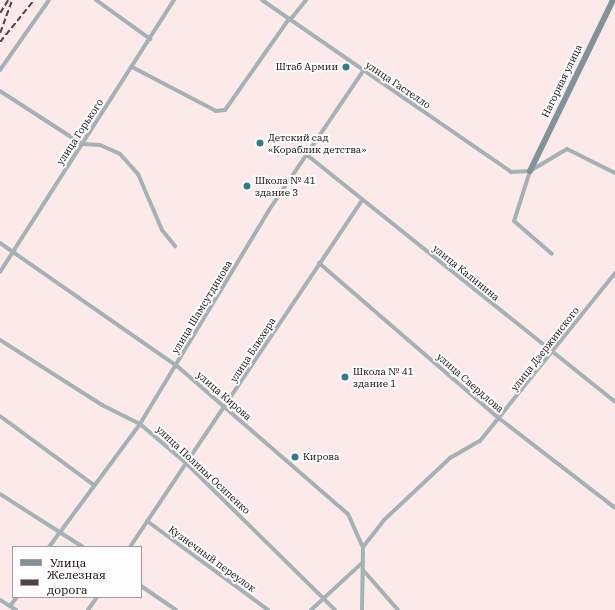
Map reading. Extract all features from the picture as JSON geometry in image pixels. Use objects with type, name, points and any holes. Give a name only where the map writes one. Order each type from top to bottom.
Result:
[{"type":"street","points":[[0,70],[50,0]]},
{"type":"street","points":[[96,0],[150,39]]},
{"type":"street","name":"улица Горького","points":[[0,272],[174,0]]},
{"type":"street","name":"улица Гастелло","points":[[262,0],[364,72],[511,172],[530,171],[567,150],[615,173]]},
{"type":"street","points":[[132,66],[216,111],[224,110],[290,19],[306,0]]},
{"type":"street","name":"Нагорная улица","points":[[530,171],[612,0]]},
{"type":"street","name":"улица Шамсутдинова","points":[[50,546],[59,531],[140,424],[177,366],[269,210],[364,72]]},
{"type":"street","points":[[0,91],[82,144],[100,145],[120,154],[138,174],[162,230],[175,246]]},
{"type":"street","name":"улица Калинина","points":[[307,155],[615,402]]},
{"type":"street","points":[[530,171],[514,221],[552,254]]},
{"type":"street","name":"улица Блюхера","points":[[131,546],[362,200]]},
{"type":"street","name":"улица Кирова","points":[[0,243],[177,366],[348,514],[363,547],[362,610]]},
{"type":"street","name":"улица Свердлова","points":[[319,263],[500,419],[615,508]]},
{"type":"street","name":"улица Дзержинского","points":[[363,547],[384,520],[450,458],[480,442],[500,419],[615,273]]},
{"type":"street","name":"улица Полины Осипенко","points":[[0,340],[102,405],[140,424],[186,463],[325,598],[335,610]]},
{"type":"street","points":[[0,416],[94,485]]},
{"type":"street","points":[[0,494],[82,546]]},
{"type":"street","name":"Кузнечный переулок","points":[[147,521],[268,610]]},
{"type":"street","points":[[311,610],[363,562]]},
{"type":"street","points":[[363,569],[398,610]]},
{"type":"street","points":[[142,587],[176,610]]},
{"type":"street","points":[[10,606],[15,598]]},
{"type":"street","points":[[88,610],[96,598]]},
{"type":"street","points":[[0,600],[16,610]]},
{"type":"railway","points":[[0,13],[8,0]]},
{"type":"railway","points":[[0,33],[12,0]]},
{"type":"railway","points":[[0,42],[34,0]]},
{"type":"place","name":"Штаб Армии","points":[[346,67]]},
{"type":"place","name":"Детский сад «Кораблик детства»","points":[[260,143]]},
{"type":"place","name":"Школа № 41 здание 3","points":[[247,186]]},
{"type":"place","name":"Школа № 41 здание 1","points":[[345,377]]},
{"type":"place","name":"Кирова","points":[[295,457]]}]
